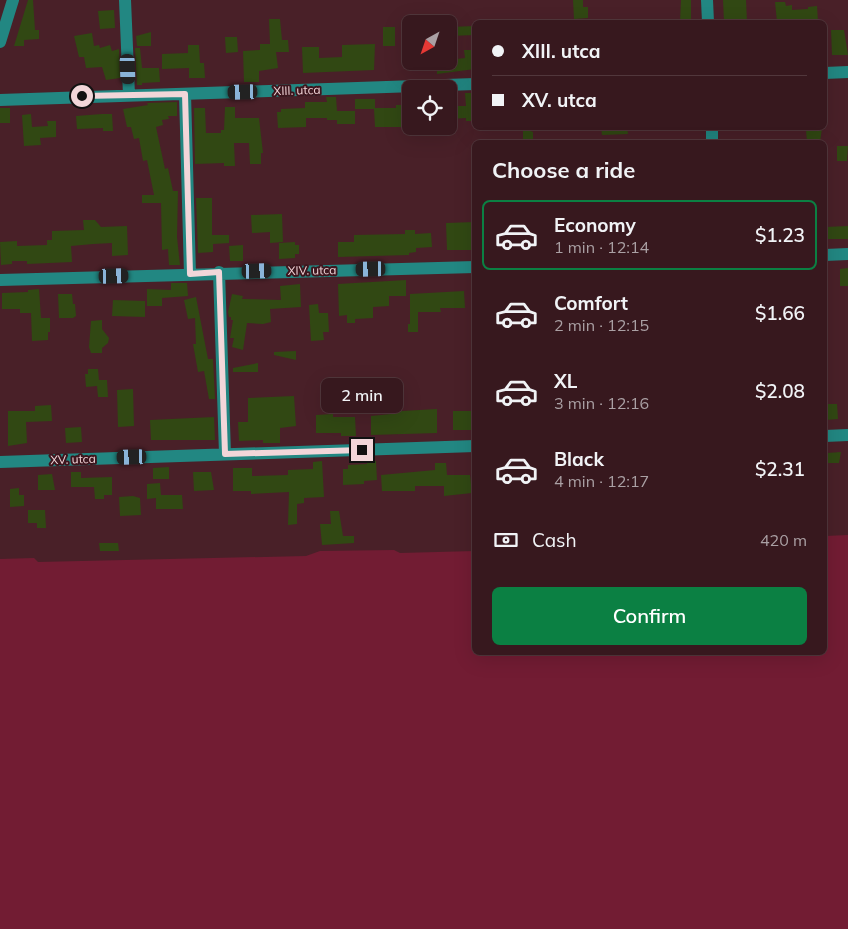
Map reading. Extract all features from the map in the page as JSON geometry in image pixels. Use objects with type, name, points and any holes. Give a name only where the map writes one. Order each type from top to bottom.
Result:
[{"type":"street","points":[[1,35],[13,0]]},
{"type":"street","points":[[125,0],[129,95]]},
{"type":"street","points":[[707,0],[708,20]]},
{"type":"street","points":[[827,73],[848,72]]},
{"type":"street","name":"XIII. utca","points":[[0,100],[472,84]]},
{"type":"street","points":[[185,94],[190,274]]},
{"type":"street","points":[[827,254],[848,254]]},
{"type":"street","name":"XIV. utca","points":[[0,280],[219,272],[472,267]]},
{"type":"street","points":[[219,272],[225,454]]},
{"type":"street","points":[[827,436],[848,435]]},
{"type":"street","name":"XV. utca","points":[[0,462],[472,446]]},
{"type":"shaded area","points":[[848,535],[848,929],[0,929],[0,559],[34,558],[38,562],[306,556],[320,551],[394,550],[400,553],[472,551],[472,655],[827,655],[827,536]]},
{"type":"building","points":[[28,0],[33,0],[35,30],[39,30],[39,39],[24,40],[24,46],[14,46]]},
{"type":"building","points":[[573,0],[583,0],[583,7],[588,7],[588,18],[574,19]]},
{"type":"building","points":[[681,0],[691,0],[691,20],[680,20]]},
{"type":"building","points":[[723,0],[746,0],[747,20],[724,20]]},
{"type":"building","points":[[775,2],[785,2],[786,6],[792,5],[792,10],[808,9],[808,7],[817,6],[818,20],[777,20]]},
{"type":"building","points":[[114,10],[115,28],[100,29],[98,11]]},
{"type":"building","points":[[269,19],[280,19],[282,40],[288,40],[289,52],[276,52],[278,68],[259,71],[259,82],[244,82],[243,51],[260,50],[260,44],[270,44]]},
{"type":"building","points":[[472,26],[472,35],[458,36],[458,27]]},
{"type":"building","points":[[383,27],[395,27],[395,46],[383,46]]},
{"type":"building","points":[[831,30],[844,30],[848,55],[832,55]]},
{"type":"building","points":[[151,32],[151,46],[137,46],[136,36]]},
{"type":"building","points":[[92,33],[94,46],[99,45],[100,48],[110,45],[112,51],[119,49],[120,78],[106,80],[102,67],[86,68],[84,57],[79,57],[74,36]]},
{"type":"building","points":[[225,37],[237,37],[238,52],[226,53]]},
{"type":"building","points":[[375,44],[374,70],[303,73],[302,47],[319,47],[319,58],[342,57],[342,45]]},
{"type":"building","points":[[188,45],[199,45],[200,63],[204,63],[205,78],[189,78],[189,68],[162,69],[162,54],[188,53]]},
{"type":"building","points":[[135,48],[140,48],[142,68],[159,68],[160,82],[137,85]]},
{"type":"building","points":[[464,50],[472,50],[472,69],[437,74],[437,70],[458,70],[458,59],[465,58]]},
{"type":"building","points":[[465,93],[472,93],[472,121],[466,121],[466,118],[457,119],[457,106],[466,106]]},
{"type":"building","points":[[326,97],[336,97],[337,111],[355,111],[355,124],[337,124],[337,120],[327,120],[327,118],[306,118],[306,127],[278,128],[277,112],[281,112],[281,109],[305,108],[305,102],[327,102]]},
{"type":"building","points":[[355,99],[375,99],[375,108],[396,108],[396,105],[402,105],[401,127],[375,127],[374,109],[355,109]]},
{"type":"building","points":[[177,102],[177,116],[168,116],[169,119],[162,120],[163,125],[156,127],[165,169],[168,168],[173,191],[178,191],[177,237],[180,265],[169,265],[168,249],[162,250],[161,203],[142,203],[142,195],[154,195],[147,160],[143,161],[139,138],[134,139],[131,127],[127,127],[123,109],[148,105],[147,103]]},
{"type":"building","points":[[225,107],[235,107],[235,118],[259,118],[263,153],[261,153],[261,164],[250,164],[249,143],[234,143],[235,166],[224,166],[224,163],[195,164],[194,108],[205,108],[206,133],[221,133],[221,130],[224,130]]},
{"type":"building","points":[[0,108],[10,108],[10,123],[0,123]]},
{"type":"building","points":[[31,114],[32,127],[48,126],[47,121],[56,121],[56,137],[40,138],[41,145],[24,146],[22,115]]},
{"type":"building","points":[[112,114],[113,131],[103,131],[103,128],[77,129],[76,116]]},
{"type":"building","points":[[523,130],[533,132],[533,140],[523,140]]},
{"type":"building","points":[[601,130],[627,130],[628,134],[602,135]]},
{"type":"building","points":[[806,130],[822,130],[820,140],[807,140]]},
{"type":"building","points":[[837,146],[848,146],[847,161],[837,161]]},
{"type":"building","points":[[196,198],[212,198],[212,235],[229,235],[229,243],[213,244],[213,252],[198,253]]},
{"type":"building","points":[[282,214],[283,242],[270,243],[270,232],[252,233],[251,215]]},
{"type":"building","points":[[83,220],[95,220],[101,227],[127,226],[128,255],[112,256],[112,243],[93,244],[71,246],[72,262],[27,264],[27,261],[12,261],[12,264],[1,265],[0,242],[17,241],[17,246],[47,245],[47,240],[52,240],[52,231],[84,230]]},
{"type":"building","points":[[472,222],[472,250],[447,250],[446,223]]},
{"type":"building","points":[[848,226],[848,239],[827,239],[827,227]]},
{"type":"building","points":[[405,230],[415,230],[415,234],[431,233],[432,247],[416,248],[416,252],[409,253],[409,255],[338,257],[338,242],[354,242],[354,235],[405,234]]},
{"type":"building","points":[[295,242],[295,245],[299,245],[299,254],[295,254],[295,258],[279,259],[279,243]]},
{"type":"building","points":[[243,245],[243,261],[230,261],[229,246]]},
{"type":"building","points":[[848,268],[848,286],[840,286],[840,269]]},
{"type":"building","points":[[406,280],[406,296],[389,296],[389,306],[373,307],[373,318],[355,319],[355,323],[347,323],[347,315],[339,316],[338,284]]},
{"type":"building","points":[[171,283],[187,283],[188,296],[162,298],[162,306],[147,306],[147,289],[171,290]]},
{"type":"building","points":[[300,284],[301,307],[270,309],[271,322],[263,324],[247,323],[243,350],[232,347],[234,338],[230,338],[233,320],[229,317],[228,312],[232,294],[243,296],[242,299],[281,300],[280,286]]},
{"type":"building","points":[[39,289],[41,318],[50,318],[50,332],[48,332],[48,340],[32,341],[31,313],[20,313],[20,309],[2,309],[2,293],[28,292],[28,290]]},
{"type":"building","points":[[464,291],[465,308],[440,308],[441,312],[418,312],[418,332],[408,332],[408,324],[410,324],[410,294]]},
{"type":"building","points":[[58,294],[72,294],[76,316],[73,318],[59,318]]},
{"type":"building","points":[[196,297],[208,359],[213,359],[215,399],[209,399],[204,371],[198,372],[193,344],[196,344],[195,318],[188,319],[184,300]]},
{"type":"building","points":[[113,300],[145,301],[145,317],[112,316]]},
{"type":"building","points":[[318,304],[319,313],[328,313],[329,332],[323,332],[324,340],[311,341],[309,305]]},
{"type":"building","points":[[102,320],[102,329],[109,338],[108,343],[102,348],[102,353],[91,353],[89,347],[91,321]]},
{"type":"building","points":[[296,351],[296,360],[274,355],[274,352]]},
{"type":"building","points":[[258,363],[258,372],[233,372],[233,368]]},
{"type":"building","points":[[88,369],[98,369],[99,380],[107,380],[108,397],[98,397],[97,386],[86,387],[85,374],[88,374]]},
{"type":"building","points":[[133,389],[134,426],[118,427],[117,390]]},
{"type":"building","points":[[294,396],[296,426],[280,428],[280,443],[263,443],[263,440],[239,441],[238,422],[248,422],[248,398]]},
{"type":"building","points":[[827,404],[837,404],[838,419],[827,420]]},
{"type":"building","points":[[51,405],[52,421],[26,422],[27,443],[8,446],[8,411],[35,411],[35,406]]},
{"type":"building","points":[[391,405],[402,405],[402,411],[437,409],[437,433],[371,435],[371,416],[391,414]]},
{"type":"building","points":[[453,411],[471,411],[471,430],[453,430]]},
{"type":"building","points":[[333,414],[333,417],[355,417],[356,436],[341,436],[341,433],[316,433],[316,415]]},
{"type":"building","points":[[214,417],[215,440],[151,440],[150,420]]},
{"type":"building","points":[[81,427],[82,442],[66,443],[65,428]]},
{"type":"building","points":[[841,452],[839,463],[827,463],[827,453]]},
{"type":"building","points":[[322,461],[324,497],[304,498],[304,503],[297,504],[297,524],[288,525],[289,492],[251,494],[251,491],[233,491],[233,468],[252,468],[252,476],[288,475],[288,470],[313,469],[313,462]]},
{"type":"building","points":[[367,461],[376,461],[377,480],[364,481],[364,484],[343,485],[343,469],[348,469],[348,465],[367,464]]},
{"type":"building","points":[[435,463],[446,463],[447,475],[470,475],[472,493],[444,496],[444,486],[415,486],[415,491],[382,491],[381,475],[435,470]]},
{"type":"building","points":[[169,467],[169,479],[153,479],[153,468]]},
{"type":"building","points":[[71,472],[81,472],[81,478],[112,477],[112,495],[104,495],[104,499],[95,499],[94,487],[71,487]]},
{"type":"building","points":[[193,472],[211,472],[214,490],[194,491]]},
{"type":"building","points":[[52,474],[55,490],[38,490],[38,475]]},
{"type":"building","points":[[160,483],[161,495],[182,495],[183,509],[156,509],[156,498],[147,499],[147,484]]},
{"type":"building","points":[[19,488],[19,495],[24,495],[24,506],[10,507],[10,489]]},
{"type":"building","points":[[133,496],[140,498],[141,515],[120,516],[119,497]]},
{"type":"building","points":[[28,510],[45,510],[46,528],[37,528],[37,523],[28,523]]},
{"type":"building","points":[[330,511],[339,511],[343,536],[354,536],[354,543],[322,545],[320,524],[331,524]]},
{"type":"building","points":[[99,543],[118,543],[119,551],[100,551]]},
{"type":"route","points":[[82,96],[185,94],[190,274],[219,272],[225,454],[362,450]]}]
